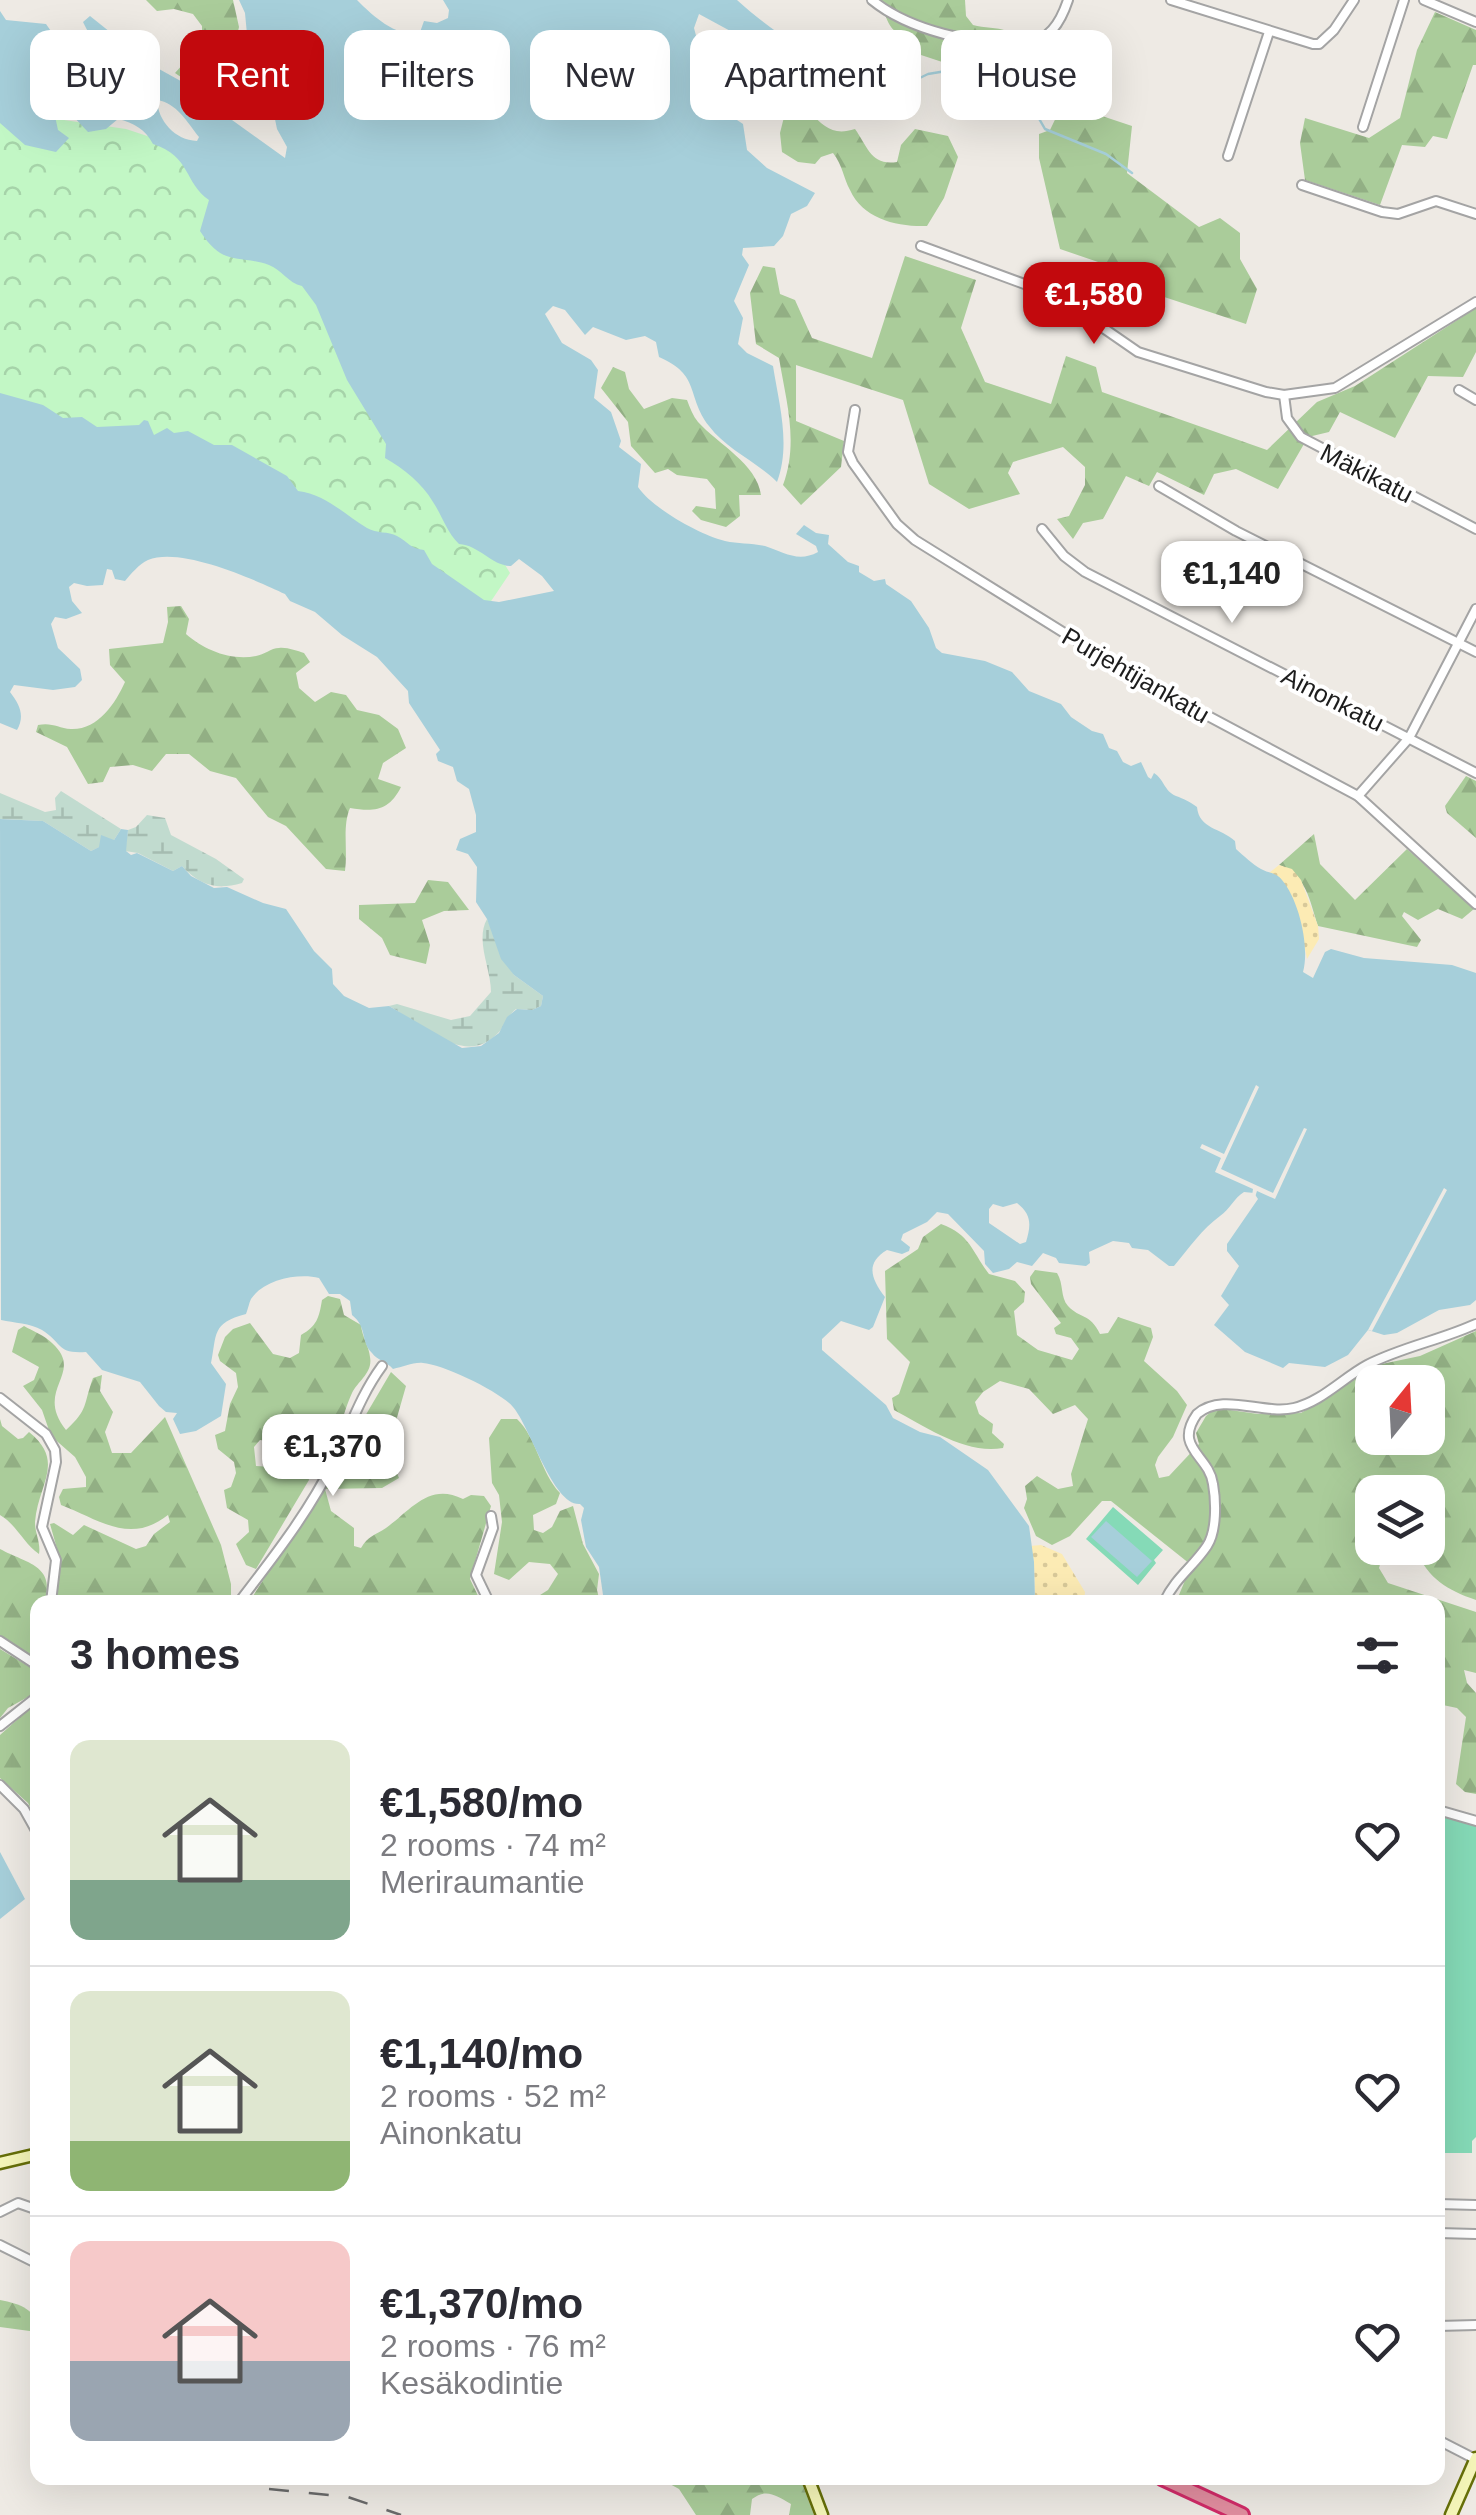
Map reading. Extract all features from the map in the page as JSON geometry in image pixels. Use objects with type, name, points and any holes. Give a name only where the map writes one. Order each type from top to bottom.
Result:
[{"type":"highway","points":[[1177,2485],[1242,2515]]},
{"type":"main road","points":[[2,2159],[30,2155]]},
{"type":"main road","points":[[1451,2515],[1476,2458]]},
{"type":"main road","points":[[811,2485],[822,2515]]},
{"type":"street","points":[[872,0],[887,13],[916,26],[1024,46],[1050,34],[1068,0]]},
{"type":"street","points":[[1171,0],[1319,44],[1334,30],[1354,0]]},
{"type":"street","points":[[1363,128],[1404,0]]},
{"type":"street","points":[[1424,0],[1476,22]]},
{"type":"street","points":[[1228,156],[1270,32]]},
{"type":"street","points":[[1302,185],[1382,212],[1408,212],[1436,201],[1476,214]]},
{"type":"street","points":[[921,246],[1057,296],[1138,352],[1284,395],[1327,390],[1352,380],[1476,302]]},
{"type":"street","points":[[1459,390],[1476,400]]},
{"type":"street","name":"Mäkikatu","points":[[1284,395],[1287,418],[1300,437],[1476,529]]},
{"type":"street","name":"Purjehtijankatu","points":[[855,410],[848,452],[853,463],[897,524],[915,540],[1135,677],[1358,796],[1476,904]]},
{"type":"street","points":[[1158,486],[1236,531],[1476,652]]},
{"type":"street","name":"Ainonkatu","points":[[1042,529],[1064,556],[1084,572],[1476,774]]},
{"type":"street","points":[[1358,796],[1409,738],[1476,608]]},
{"type":"street","points":[[1168,1595],[1180,1575],[1206,1548],[1213,1530],[1210,1473],[1190,1448],[1197,1414],[1220,1403],[1252,1409],[1308,1404],[1367,1365],[1476,1324]]},
{"type":"street","points":[[245,1595],[333,1464],[361,1394],[382,1366]]},
{"type":"street","points":[[0,1398],[46,1434],[56,1450],[42,1527],[56,1565],[51,1595]]},
{"type":"street","points":[[486,1595],[476,1575],[493,1528],[492,1516]]},
{"type":"street","points":[[0,1641],[30,1662]]},
{"type":"street","points":[[0,1726],[30,1702]]},
{"type":"street","points":[[0,1785],[30,1820]]},
{"type":"street","points":[[1445,1812],[1476,1821]]},
{"type":"street","points":[[0,2212],[18,2203],[30,2207]]},
{"type":"street","points":[[1445,2204],[1476,2205]]},
{"type":"street","points":[[1445,2234],[1476,2234]]},
{"type":"street","points":[[0,2245],[30,2260]]},
{"type":"street","points":[[1445,2326],[1476,2326]]},
{"type":"street","points":[[1445,2443],[1476,2458]]},
{"type":"green space","points":[[146,0],[233,0],[239,27],[202,30],[193,14],[174,9],[157,11]]},
{"type":"green space","points":[[881,0],[965,0],[966,16],[973,25],[1003,30],[941,30],[941,62],[921,55],[921,30],[894,30]]},
{"type":"green space","points":[[1435,12],[1476,30],[1476,65],[1447,139],[1433,136],[1425,147],[1402,145],[1380,205],[1305,180],[1300,143],[1305,118],[1369,138],[1400,118],[1417,50]]},
{"type":"green space","points":[[0,44],[30,88],[30,120],[64,120],[126,129],[199,153],[227,184],[459,489],[510,573],[479,619],[0,404]]},
{"type":"green space","points":[[1112,119],[1132,126],[1127,173],[1199,227],[1220,218],[1240,233],[1240,259],[1257,289],[1246,324],[1146,291],[1142,277],[1060,249],[1039,158],[1039,134],[1050,130],[1055,120]]},
{"type":"green space","points":[[783,120],[818,120],[830,129],[855,129],[876,158],[897,162],[901,145],[915,129],[948,136],[958,157],[944,198],[927,226],[904,225],[863,208],[833,153],[815,164],[798,162],[782,152]]},
{"type":"green space","points":[[905,256],[976,280],[961,328],[985,382],[1051,404],[1066,356],[1096,367],[1102,392],[1267,450],[1317,402],[1355,386],[1476,308],[1476,352],[1463,377],[1428,376],[1395,438],[1340,412],[1329,432],[1308,437],[1278,489],[1236,469],[1214,474],[1204,495],[1157,472],[1149,486],[1126,476],[1103,519],[1083,523],[1073,539],[1057,519],[1069,516],[1085,485],[1085,467],[1063,447],[1013,462],[1008,473],[1020,494],[969,509],[929,484],[903,400],[796,365],[796,421],[844,441],[841,467],[801,505],[783,485],[791,437],[779,358],[756,344],[750,293],[763,266],[775,268],[780,294],[795,300],[812,338],[872,358]]},
{"type":"green space","points":[[613,367],[625,372],[629,389],[644,409],[672,398],[687,400],[698,422],[752,474],[761,495],[739,495],[740,516],[726,527],[701,520],[692,511],[696,506],[716,509],[715,489],[707,479],[677,475],[668,469],[655,473],[631,446],[628,422],[601,388]]},
{"type":"green space","points":[[181,606],[189,619],[186,634],[201,645],[237,657],[256,656],[279,648],[304,653],[310,662],[296,673],[299,688],[315,702],[331,692],[346,695],[357,710],[379,715],[398,729],[406,748],[383,763],[378,779],[401,787],[380,808],[350,808],[345,871],[326,869],[286,826],[268,817],[236,778],[210,771],[189,754],[166,754],[152,771],[133,765],[110,767],[103,782],[88,784],[67,747],[36,732],[38,725],[71,729],[97,720],[111,707],[125,682],[110,665],[109,649],[163,643],[167,607]]},
{"type":"green space","points":[[1466,776],[1476,781],[1476,838],[1447,813],[1445,806]]},
{"type":"green space","points":[[61,791],[121,829],[114,840],[91,851],[43,821],[0,819],[0,793],[45,812],[56,810],[55,798]]},
{"type":"green space","points":[[147,815],[165,818],[171,835],[216,859],[244,879],[242,883],[209,885],[182,866],[173,871],[138,853],[125,851],[128,830]]},
{"type":"green space","points":[[1314,834],[1320,864],[1355,900],[1407,849],[1474,909],[1462,919],[1438,909],[1418,920],[1404,912],[1402,916],[1421,940],[1417,947],[1318,926],[1301,881],[1279,865]]},
{"type":"green space","points":[[428,880],[448,882],[469,910],[444,911],[422,920],[430,945],[426,964],[390,955],[382,938],[359,919],[359,905],[415,903]]},
{"type":"green space","points":[[487,919],[514,975],[543,996],[541,1006],[516,1009],[497,1034],[471,1046],[442,1039],[389,1006],[397,1004],[451,1020],[470,1016],[491,992],[483,945]]},
{"type":"green space","points":[[941,1224],[965,1239],[989,1274],[1015,1281],[1025,1292],[1024,1302],[1014,1311],[1017,1335],[1038,1350],[1072,1360],[1079,1349],[1071,1338],[1056,1334],[1054,1328],[1061,1323],[1031,1284],[1035,1270],[1057,1273],[1068,1306],[1092,1323],[1100,1334],[1108,1333],[1118,1317],[1151,1328],[1153,1337],[1144,1361],[1187,1405],[1173,1437],[1158,1457],[1155,1465],[1159,1478],[1169,1476],[1199,1444],[1196,1433],[1216,1408],[1258,1414],[1301,1413],[1355,1379],[1355,1455],[1445,1455],[1445,1365],[1377,1365],[1420,1356],[1476,1331],[1476,1600],[1440,1582],[1425,1565],[1445,1565],[1445,1475],[1355,1475],[1355,1565],[1380,1565],[1388,1583],[1424,1595],[1179,1595],[1195,1568],[1111,1501],[1102,1501],[1070,1536],[1052,1545],[1036,1536],[1024,1508],[1025,1486],[1037,1476],[1058,1489],[1073,1486],[1071,1474],[1088,1419],[1075,1405],[1053,1414],[1029,1389],[1000,1381],[975,1402],[979,1414],[993,1424],[992,1433],[1004,1444],[1003,1448],[989,1449],[961,1444],[894,1410],[892,1398],[899,1394],[910,1362],[887,1339],[885,1271],[918,1249],[923,1237]]},
{"type":"green space","points":[[328,1296],[340,1299],[344,1315],[361,1325],[369,1368],[352,1393],[340,1426],[327,1446],[315,1423],[298,1416],[288,1420],[279,1439],[260,1440],[254,1447],[256,1466],[306,1469],[309,1480],[256,1569],[246,1565],[236,1544],[249,1532],[248,1520],[227,1508],[224,1490],[231,1487],[236,1473],[234,1462],[218,1449],[215,1435],[225,1431],[238,1387],[236,1373],[218,1355],[233,1329],[250,1323],[273,1354],[290,1358],[299,1353],[301,1335],[314,1325],[322,1300]]},
{"type":"green space","points":[[24,1326],[49,1340],[61,1354],[63,1373],[55,1403],[66,1430],[82,1411],[93,1378],[102,1375],[100,1391],[113,1412],[105,1432],[112,1453],[131,1453],[165,1417],[221,1545],[231,1595],[56,1595],[61,1563],[50,1524],[73,1535],[84,1525],[136,1549],[146,1546],[170,1522],[168,1515],[141,1528],[115,1527],[61,1505],[63,1489],[86,1487],[86,1477],[75,1457],[51,1436],[42,1410],[23,1386],[34,1380],[39,1367],[12,1352],[18,1330]]},
{"type":"green space","points":[[391,1372],[406,1386],[396,1421],[401,1447],[389,1454],[399,1478],[382,1488],[325,1489],[331,1511],[354,1528],[354,1546],[361,1548],[369,1538],[430,1496],[484,1496],[491,1506],[470,1579],[478,1595],[254,1595]]},
{"type":"green space","points":[[0,1419],[2,1426],[18,1439],[29,1432],[46,1453],[47,1474],[35,1522],[39,1554],[0,1515]]},
{"type":"green space","points":[[501,1419],[517,1419],[524,1427],[560,1493],[556,1504],[533,1515],[534,1530],[543,1533],[552,1527],[560,1511],[573,1506],[583,1544],[599,1574],[598,1595],[540,1595],[558,1574],[550,1564],[529,1562],[509,1580],[494,1574],[502,1522],[499,1495],[492,1483],[489,1438]]},
{"type":"green space","points":[[1113,1507],[1163,1550],[1138,1585],[1086,1539]]},
{"type":"green space","points":[[0,1549],[37,1567],[43,1573],[47,1590],[46,1595],[30,1595],[30,1655],[0,1636]]},
{"type":"green space","points":[[1445,1602],[1476,1612],[1476,1673],[1464,1670],[1467,1683],[1476,1693],[1476,1794],[1465,1792],[1456,1784],[1466,1717],[1457,1708],[1445,1705]]},
{"type":"green space","points":[[0,1649],[30,1667],[30,1696],[8,1708],[0,1718]]},
{"type":"green space","points":[[30,1708],[30,1807],[0,1778],[0,1735]]},
{"type":"green space","points":[[1445,1816],[1476,1825],[1476,2137],[1472,2153],[1445,2153]]},
{"type":"green space","points":[[0,2300],[30,2312],[30,2331],[0,2327]]},
{"type":"green space","points":[[672,2485],[803,2485],[814,2515],[789,2515],[791,2504],[767,2494],[752,2499],[750,2515],[696,2515],[679,2489]]},
{"type":"sand","points":[[1279,865],[1292,869],[1301,880],[1318,926],[1319,939],[1307,959],[1300,924],[1269,873]]},
{"type":"sand","points":[[1041,1545],[1062,1554],[1085,1595],[1035,1595],[1030,1546]]},
{"type":"water","points":[[239,0],[357,0],[377,19],[399,30],[344,30],[344,120],[510,120],[510,30],[421,30],[424,21],[437,23],[448,18],[449,10],[443,0],[737,0],[774,30],[728,30],[699,14],[695,30],[690,30],[690,120],[737,120],[743,124],[747,150],[767,168],[815,193],[807,206],[791,214],[783,236],[774,246],[743,248],[742,255],[749,265],[734,301],[743,318],[738,344],[773,366],[783,439],[777,482],[709,426],[687,379],[659,357],[656,342],[645,336],[626,340],[593,327],[585,335],[565,310],[553,306],[545,314],[562,343],[591,360],[598,370],[594,398],[611,412],[621,441],[619,447],[641,464],[638,487],[677,520],[730,542],[765,546],[797,557],[818,552],[816,546],[796,534],[804,525],[829,535],[828,544],[848,562],[859,566],[859,572],[874,581],[885,579],[886,584],[911,601],[942,653],[985,661],[1012,672],[1029,691],[1061,704],[1071,717],[1103,734],[1109,748],[1117,751],[1123,762],[1131,766],[1141,762],[1148,777],[1151,779],[1154,773],[1172,794],[1197,807],[1206,824],[1235,841],[1236,849],[1248,860],[1280,878],[1302,924],[1303,972],[1313,978],[1325,952],[1331,949],[1364,958],[1452,965],[1476,973],[1476,1300],[1470,1305],[1439,1310],[1397,1333],[1384,1335],[1368,1330],[1348,1355],[1325,1367],[1289,1363],[1283,1368],[1245,1352],[1214,1325],[1229,1305],[1221,1296],[1239,1266],[1227,1251],[1227,1244],[1258,1199],[1254,1193],[1241,1194],[1174,1266],[1148,1250],[1113,1241],[1089,1252],[1090,1263],[1086,1266],[1059,1263],[1043,1253],[1032,1266],[1017,1262],[1009,1269],[993,1273],[985,1264],[984,1251],[948,1214],[937,1212],[903,1234],[901,1240],[910,1247],[909,1251],[902,1254],[887,1250],[873,1266],[876,1284],[885,1297],[873,1327],[869,1330],[841,1321],[822,1339],[822,1350],[886,1405],[893,1418],[940,1437],[988,1470],[1029,1526],[1035,1595],[603,1595],[599,1567],[586,1547],[581,1520],[584,1508],[561,1493],[513,1407],[484,1387],[443,1368],[419,1363],[393,1369],[368,1348],[352,1315],[350,1301],[340,1294],[329,1294],[319,1278],[302,1276],[273,1282],[251,1299],[246,1314],[221,1326],[211,1363],[226,1384],[221,1416],[196,1431],[180,1434],[173,1419],[177,1413],[166,1412],[140,1382],[102,1370],[86,1352],[64,1349],[37,1328],[1,1320],[0,819],[43,821],[91,851],[99,847],[101,835],[114,840],[121,829],[128,830],[126,851],[131,855],[137,853],[173,871],[182,866],[191,876],[214,888],[227,887],[286,909],[314,951],[332,969],[333,984],[344,996],[369,1008],[389,1006],[462,1048],[481,1046],[499,1033],[507,1017],[517,1009],[541,1006],[543,996],[514,975],[501,959],[487,919],[476,902],[477,867],[468,854],[456,850],[460,839],[476,832],[469,789],[457,781],[453,767],[438,761],[436,754],[440,750],[409,703],[408,691],[377,657],[285,594],[218,566],[179,557],[148,560],[125,581],[115,579],[112,570],[107,569],[103,585],[74,583],[69,587],[72,601],[82,613],[66,619],[55,617],[51,624],[58,648],[80,669],[82,680],[75,687],[53,690],[14,685],[10,692],[21,720],[17,730],[0,723],[0,393],[43,405],[63,418],[82,417],[97,427],[139,425],[144,420],[154,435],[167,428],[174,433],[188,431],[214,445],[232,445],[287,476],[298,491],[326,500],[371,530],[394,534],[424,550],[432,564],[484,600],[499,602],[554,591],[519,559],[511,566],[504,565],[459,544],[424,489],[385,458],[386,444],[347,380],[316,305],[302,286],[274,267],[216,250],[200,231],[209,200],[174,155],[153,144],[138,127],[122,120],[160,120],[160,113],[175,133],[197,141],[199,137],[187,120],[232,120],[285,158],[287,147],[275,120],[324,120],[324,30],[247,30]],"holes":[[[1017,1203],[1029,1225],[1026,1242],[1020,1244],[989,1223],[993,1204],[1003,1207]]]},
{"type":"water","points":[[0,11],[6,20],[46,24],[50,30],[30,30],[30,120],[56,120],[58,130],[69,138],[56,152],[25,145],[0,123]]},
{"type":"water","points":[[90,16],[108,30],[87,30],[83,22]]},
{"type":"water","points":[[160,70],[180,81],[180,113],[160,101]]},
{"type":"water","points":[[77,120],[117,120],[106,129],[88,132]]},
{"type":"water","points":[[1106,1521],[1152,1561],[1137,1577],[1091,1537]]},
{"type":"water","points":[[0,1852],[25,1899],[0,1919]]},
{"type":"pier","points":[[1256,1085],[1259,1087],[1221,1169],[1273,1193],[1304,1128],[1307,1129],[1275,1199],[1257,1191],[1252,1196],[1253,1189],[1215,1172],[1221,1158],[1200,1148],[1202,1144],[1224,1154]]},
{"type":"pier","points":[[1444,1188],[1447,1190],[1372,1331],[1368,1330]]},
{"type":"waterway","points":[[921,77],[946,71],[1014,94],[1030,103],[1045,129],[1106,154],[1132,173]]},
{"type":"railway","points":[[269,2489],[348,2497],[401,2515]]}]
